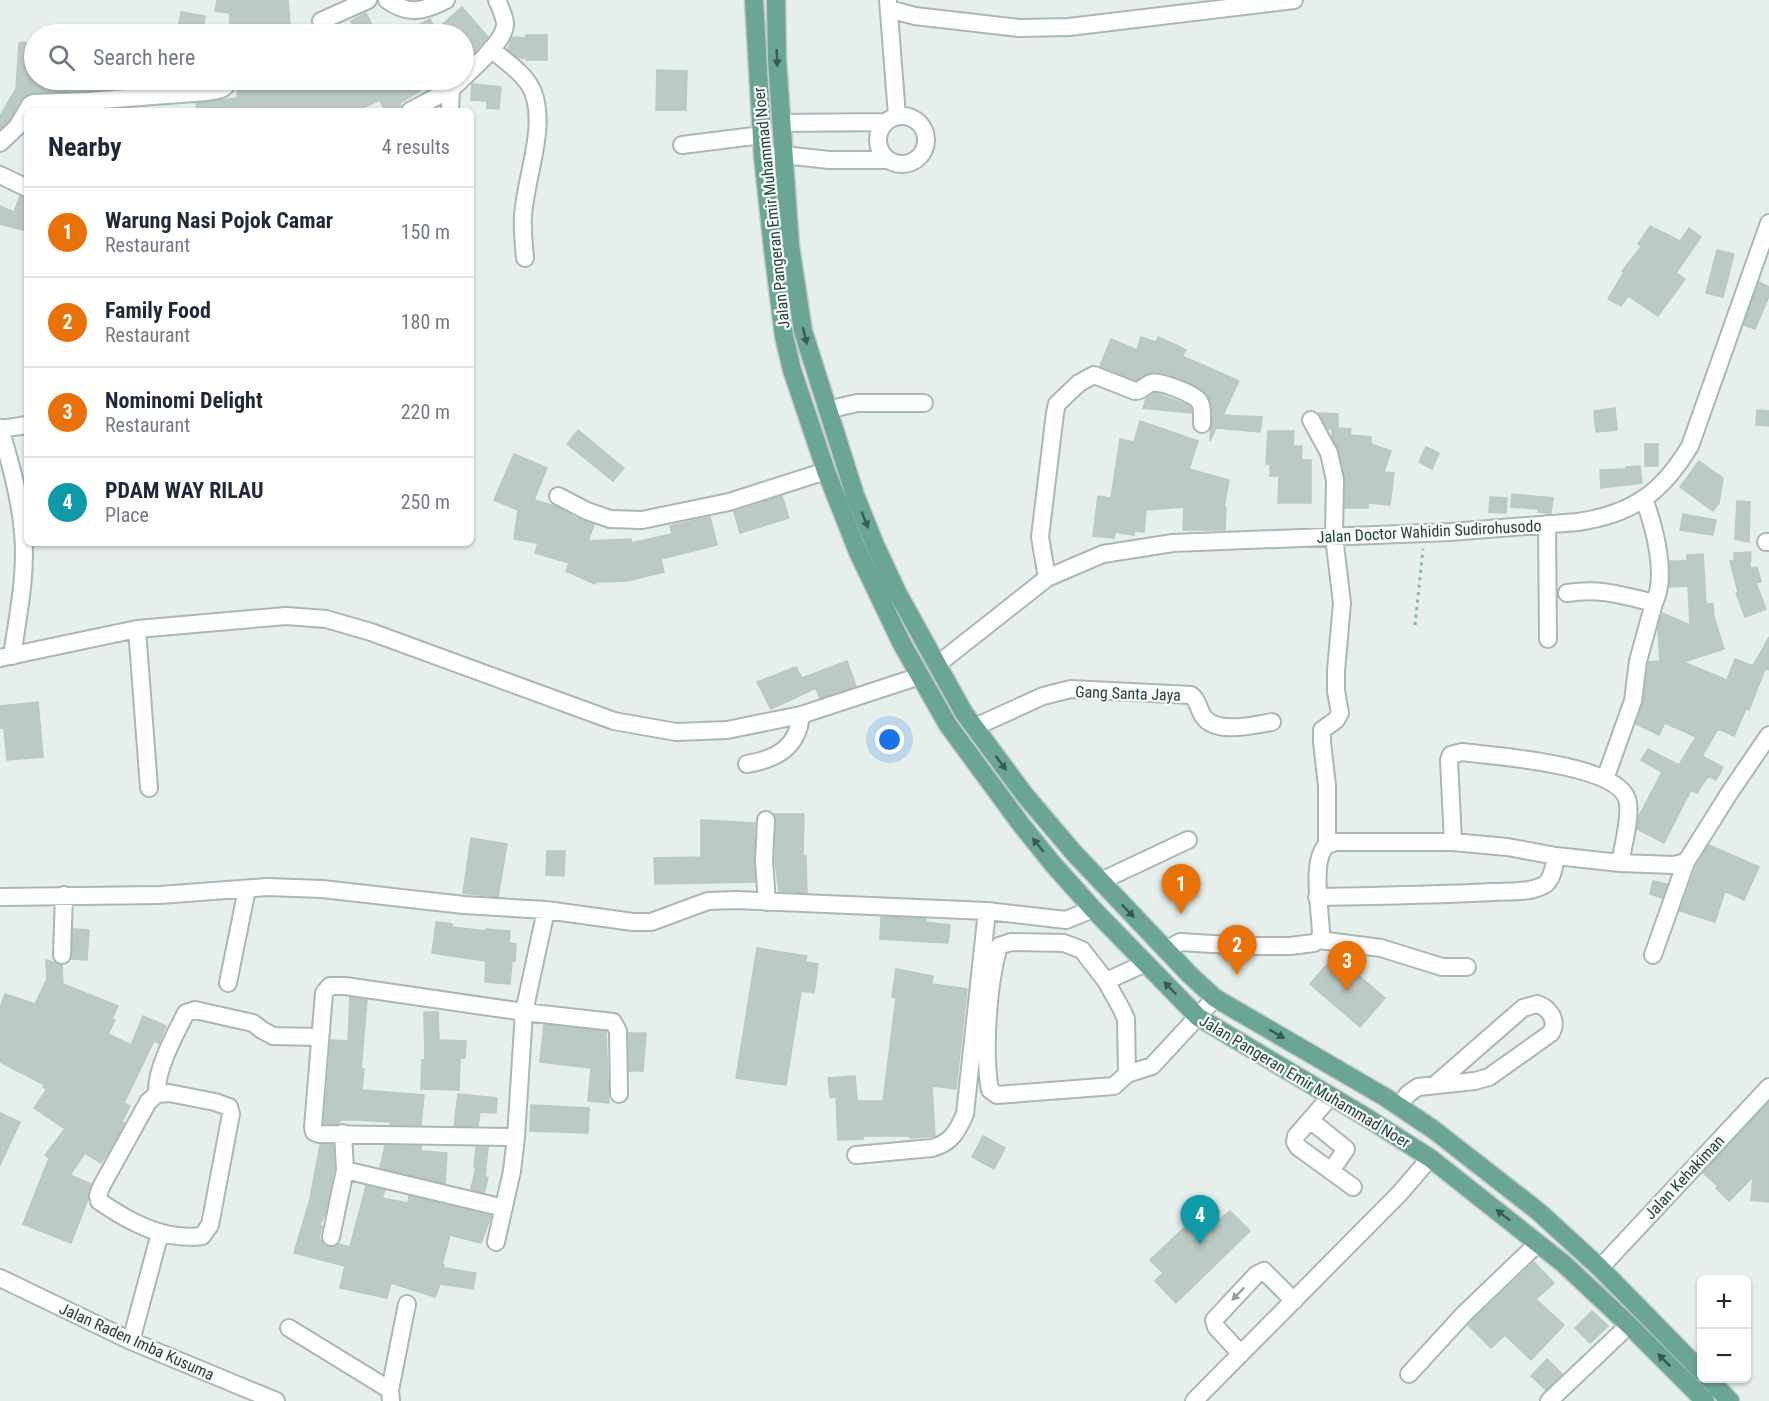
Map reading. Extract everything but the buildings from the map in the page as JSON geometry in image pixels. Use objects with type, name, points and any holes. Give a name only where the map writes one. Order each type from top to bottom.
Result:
[{"type":"main road","name":"Jalan Pangeran Emir Muhammad Noer","points":[[754,0],[763,156],[779,303],[792,370],[826,471],[866,548],[902,644],[948,725],[1020,823],[1065,877],[1198,1017],[1430,1158],[1564,1264],[1705,1401]]},
{"type":"main road","name":"Jalan Pangeran Emir Muhammad Noer","points":[[776,0],[777,59],[790,246],[803,331],[855,495],[866,548],[898,594],[970,720],[1024,794],[1101,881],[1215,998],[1392,1101],[1434,1130],[1539,1212],[1600,1268],[1697,1368]]},
{"type":"main road","points":[[779,303],[798,299]]},
{"type":"main road","points":[[792,370],[812,363]]},
{"type":"main road","points":[[948,725],[970,720]]},
{"type":"main road","points":[[1065,877],[1084,862]]},
{"type":"main road","points":[[1369,1119],[1392,1101]]},
{"type":"main road","points":[[1564,1264],[1578,1249]]},
{"type":"main road","points":[[1712,1383],[1723,1399]]},
{"type":"street","points":[[321,21],[368,0]]},
{"type":"street","points":[[387,0],[397,7],[414,10],[428,8],[446,0]]},
{"type":"street","points":[[474,66],[503,33],[505,24],[497,0]]},
{"type":"street","points":[[887,160],[880,152],[877,141],[879,131],[891,119],[889,4],[915,16],[1019,28],[1069,27],[1294,0]]},
{"type":"street","points":[[491,49],[524,77],[533,90],[536,102],[535,152],[523,216],[525,258]]},
{"type":"street","points":[[28,108],[34,103],[88,101],[217,90]]},
{"type":"street","points":[[415,108],[445,90]]},
{"type":"street","points":[[451,108],[456,90]]},
{"type":"street","points":[[0,143],[17,127],[24,115]]},
{"type":"street","points":[[763,156],[784,155],[829,160],[887,160],[900,165],[914,162],[924,153],[927,139],[922,126],[911,117],[783,123]]},
{"type":"street","points":[[682,145],[762,135]]},
{"type":"street","points":[[0,175],[24,187]]},
{"type":"street","name":"Jalan Doctor Wahidin Sudirohusodo","points":[[938,664],[1047,578],[1103,554],[1173,543],[1334,537],[1547,524],[1599,519],[1620,513],[1644,499],[1671,476],[1690,446],[1769,223]]},
{"type":"street","points":[[1047,578],[1040,537],[1057,404],[1079,384],[1094,375],[1135,392],[1155,382],[1194,396],[1201,406],[1202,424]]},
{"type":"street","points":[[827,410],[857,403],[924,403]]},
{"type":"street","points":[[1311,420],[1329,453],[1335,480],[1334,537],[1342,603],[1336,671],[1336,691],[1340,710],[1336,720],[1322,730],[1327,786],[1327,845],[1322,852],[1317,897],[1321,926],[1319,940]]},
{"type":"street","points":[[24,425],[0,429],[15,483],[23,533],[23,587],[6,657],[137,629],[286,616],[326,619],[371,632],[614,721],[675,732],[727,730],[801,715],[920,676]]},
{"type":"street","points":[[558,496],[587,511],[610,519],[642,520],[729,502],[826,471]]},
{"type":"street","points":[[1605,779],[1633,701],[1638,661],[1658,596],[1657,542],[1644,499]]},
{"type":"street","points":[[1547,524],[1548,639]]},
{"type":"street","points":[[1567,593],[1599,591],[1654,603]]},
{"type":"street","points":[[137,629],[149,788]]},
{"type":"street","name":"Gang Santa Jaya","points":[[970,720],[1043,696],[1071,690],[1191,695],[1196,699],[1204,718],[1216,725],[1240,728],[1272,722]]},
{"type":"street","points":[[747,764],[761,762],[786,750],[800,727],[801,715]]},
{"type":"street","points":[[1653,955],[1686,862],[1769,735]]},
{"type":"street","points":[[1453,842],[1449,760],[1451,755],[1455,753],[1543,761],[1605,779],[1624,792],[1628,804],[1620,863]]},
{"type":"street","points":[[766,820],[764,861],[768,902]]},
{"type":"street","points":[[1101,881],[1188,840]]},
{"type":"street","points":[[1327,845],[1336,842],[1453,842],[1508,846],[1556,856],[1620,863],[1674,865],[1686,862]]},
{"type":"street","points":[[1317,897],[1445,895],[1528,889],[1548,882],[1556,856]]},
{"type":"street","points":[[0,897],[160,895],[267,887],[322,889],[464,905],[546,910],[611,921],[651,922],[708,901],[987,911],[1066,920],[1093,909]]},
{"type":"street","points":[[228,983],[247,889]]},
{"type":"street","points":[[62,955],[64,896]]},
{"type":"street","points":[[496,1242],[512,1171],[524,1012],[546,910]]},
{"type":"street","points":[[856,1155],[942,1146],[957,1133],[965,1114],[987,911]]},
{"type":"street","points":[[1166,950],[1180,942],[1290,946],[1314,943],[1319,940],[1381,948],[1442,967],[1467,967]]},
{"type":"street","points":[[1127,1074],[1126,1019],[1106,981],[1082,950],[1064,943],[1011,942],[999,946],[992,970],[986,1069],[990,1090],[998,1095],[1114,1086],[1127,1074],[1152,1066],[1215,998]]},
{"type":"street","points":[[1106,981],[1146,963]]},
{"type":"street","points":[[516,1137],[394,1136],[314,1132],[324,993],[330,986],[345,986],[524,1012],[613,1022],[618,1031],[619,1094]]},
{"type":"street","points":[[1392,1101],[1414,1089],[1437,1083],[1475,1081],[1489,1077],[1551,1033],[1554,1021],[1547,1008],[1538,1004],[1523,1008],[1437,1083]]},
{"type":"street","points":[[157,1094],[159,1077],[186,1013],[195,1010],[253,1023],[273,1036],[320,1036]]},
{"type":"street","name":"Jalan Kehakiman","points":[[1600,1268],[1769,1087]]},
{"type":"street","points":[[169,1093],[229,1107],[231,1114],[210,1225],[202,1236],[186,1238],[160,1233],[99,1201],[101,1187],[148,1102],[157,1094],[169,1093]]},
{"type":"street","points":[[1330,1097],[1296,1136],[1294,1142],[1353,1187]]},
{"type":"street","points":[[1310,1120],[1346,1149],[1331,1171]]},
{"type":"street","points":[[331,1237],[345,1170],[343,1133]]},
{"type":"street","points":[[1194,1401],[1400,1193],[1430,1158]]},
{"type":"street","points":[[345,1170],[504,1208]]},
{"type":"street","points":[[131,1341],[160,1233]]},
{"type":"street","points":[[1408,1374],[1464,1314],[1538,1243]]},
{"type":"street","points":[[1241,1354],[1216,1327],[1214,1320],[1256,1275],[1264,1271],[1294,1300]]},
{"type":"street","name":"Jalan Raden Imba Kusuma","points":[[0,1278],[131,1341],[276,1401]]},
{"type":"street","points":[[289,1328],[391,1395],[407,1304]]},
{"type":"street","points":[[1549,1401],[1629,1325]]},
{"type":"path","points":[[1415,625],[1425,532]]},
{"type":"place","name":"Warung Nasi Pojok Camar","points":[[1181,914]]},
{"type":"place","name":"Family Food","points":[[1237,975]]},
{"type":"place","name":"Nominomi Delight","points":[[1347,991]]},
{"type":"place","name":"PDAM WAY RILAU","points":[[1200,1245]]}]
